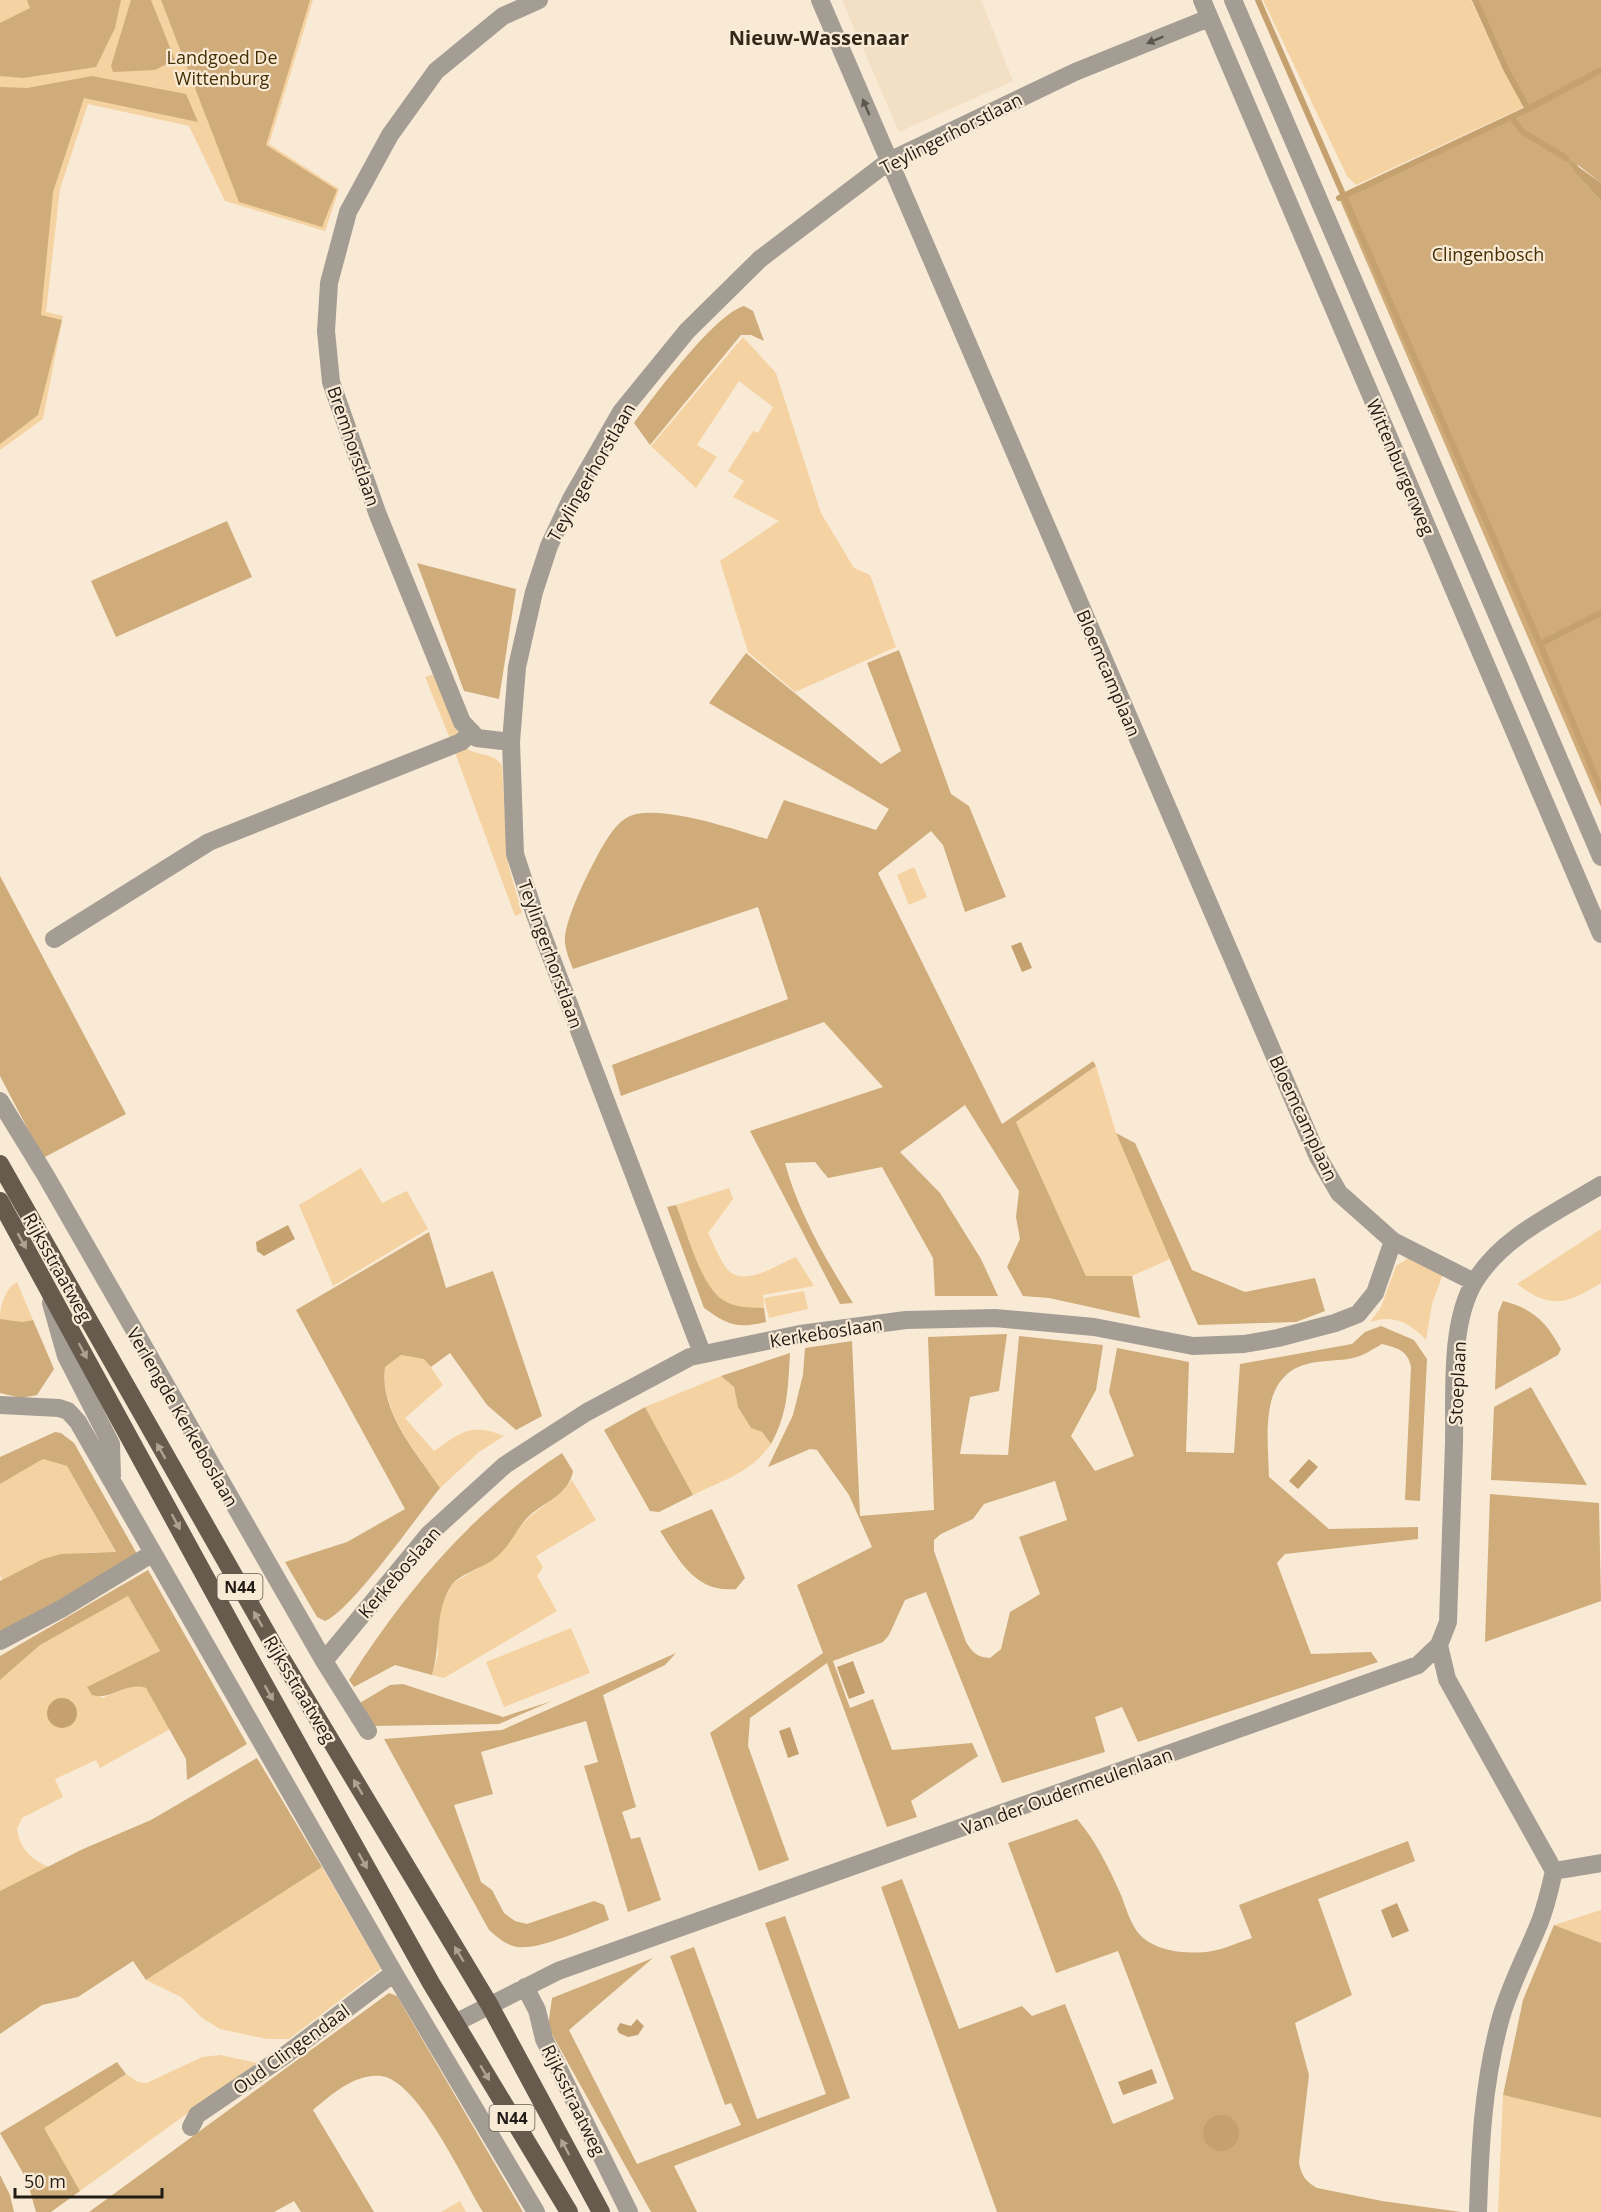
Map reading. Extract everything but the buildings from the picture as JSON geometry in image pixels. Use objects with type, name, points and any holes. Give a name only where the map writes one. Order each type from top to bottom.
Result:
[{"type":"main road","name":"Rijksstraatweg","points":[[0,1164],[268,1636],[489,2004],[601,2212]]},
{"type":"main road","name":"Rijksstraatweg","points":[[0,1201],[248,1655],[455,2023],[569,2212]]},
{"type":"street","name":"Bremhorstlaan","points":[[472,732],[462,722],[378,515],[331,382],[326,331],[329,283],[348,212],[390,135],[435,71],[502,16],[539,0]]},
{"type":"street","name":"Bloemcamplaan","points":[[820,0],[1318,1157],[1339,1193],[1394,1241],[1474,1282]]},
{"type":"street","name":"Wittenburgerweg","points":[[1202,0],[1601,934]]},
{"type":"street","name":"Wittenburgerweg","points":[[1233,0],[1601,857]]},
{"type":"street","name":"Teylingerhorstlaan","points":[[702,1353],[539,926],[515,854],[511,742],[517,668],[534,592],[549,546],[571,499],[621,412],[687,331],[760,259],[889,160],[1076,72],[1209,18]]},
{"type":"street","points":[[54,939],[208,842],[448,748],[461,742],[472,732],[477,738],[511,742]]},
{"type":"street","name":"Verlengde Kerkeboslaan","points":[[0,1101],[78,1232],[324,1661],[368,1731]]},
{"type":"street","name":"Stoeplaan","points":[[1439,1646],[1448,1622],[1456,1358],[1461,1323],[1474,1282],[1491,1260],[1517,1237],[1601,1185]]},
{"type":"street","name":"Kerkeboslaan","points":[[324,1661],[429,1534],[505,1466],[587,1412],[702,1353],[852,1325],[995,1318],[1095,1327],[1193,1346],[1244,1344],[1335,1323],[1358,1314],[1375,1293],[1394,1241]]},
{"type":"street","name":"Rijksstraatweg","points":[[45,1281],[66,1356],[111,1444],[112,1478]]},
{"type":"street","name":"Rijksstraatweg","points":[[0,1405],[52,1407],[68,1411],[78,1422],[394,1973],[536,2212]]},
{"type":"street","points":[[0,1641],[61,1609],[153,1553]]},
{"type":"street","points":[[1439,1646],[1447,1678],[1554,1871],[1540,1922],[1512,1982],[1500,2021],[1489,2074],[1480,2142],[1478,2212]]},
{"type":"street","name":"Van der Oudermeulenlaan","points":[[455,2023],[558,1971],[1418,1665],[1439,1646]]},
{"type":"street","points":[[1554,1871],[1601,1863]]},
{"type":"street","points":[[1581,1868],[1601,1874]]},
{"type":"street","name":"Oud Clingendaal","points":[[191,2127],[197,2115],[284,2055],[394,1973]]},
{"type":"street","name":"Rijksstraatweg","points":[[525,1987],[537,2010],[544,2039],[629,2212]]},
{"type":"shaded area","points":[[842,0],[981,0],[1013,81],[899,132]]},
{"type":"shaded area","points":[[1566,158],[1601,183],[1601,201],[1577,175]]},
{"type":"shaded area","points":[[1021,942],[1032,968],[1022,972],[1011,946]]},
{"type":"shaded area","points":[[288,1225],[295,1239],[264,1256],[257,1251],[256,1242]]},
{"type":"shaded area","points":[[1309,1459],[1318,1467],[1298,1489],[1289,1481]]},
{"type":"shaded area","points":[[853,1661],[865,1693],[849,1699],[837,1667]]},
{"type":"shaded area","points":[[62,1698],[73,1702],[77,1713],[73,1724],[62,1728],[51,1724],[47,1713],[51,1702]]},
{"type":"shaded area","points":[[790,1727],[799,1754],[788,1758],[779,1731]]},
{"type":"shaded area","points":[[1397,1903],[1409,1931],[1392,1938],[1381,1910]]},
{"type":"shaded area","points":[[637,2019],[644,2026],[638,2035],[628,2037],[619,2033],[617,2029],[620,2023],[631,2026]]},
{"type":"shaded area","points":[[1152,2069],[1157,2083],[1123,2095],[1118,2082]]},
{"type":"shaded area","points":[[1221,2115],[1234,2120],[1239,2133],[1234,2146],[1221,2151],[1208,2146],[1203,2133],[1208,2120]]},
{"type":"green space","name":"Landgoed De Wittenburg","points":[[0,0],[313,0],[269,144],[339,189],[325,231],[225,201],[189,126],[88,104],[60,189],[46,312],[63,316],[43,419],[0,450]]},
{"type":"green space","points":[[27,0],[121,0],[115,28],[96,67],[23,78],[0,76],[0,23],[30,8]]},
{"type":"green space","points":[[131,0],[151,0],[175,60],[155,70],[113,72],[111,66]]},
{"type":"green space","points":[[161,0],[310,0],[266,145],[337,190],[322,227],[239,202]]},
{"type":"green space","points":[[1263,0],[1471,0],[1503,70],[1524,107],[1356,185],[1347,176]]},
{"type":"green space","name":"Clingenbosch","points":[[1475,0],[1601,0],[1601,183],[1578,165],[1577,175],[1601,201],[1601,807],[1339,198],[1528,109],[1506,69]]},
{"type":"green space","points":[[92,76],[186,94],[198,122],[84,98],[53,192],[41,315],[62,320],[38,415],[0,444],[0,87],[27,88]]},
{"type":"green space","points":[[744,306],[753,311],[764,341],[751,335],[741,335],[650,445],[634,423],[702,339],[732,312]]},
{"type":"green space","points":[[743,337],[776,373],[821,513],[854,568],[870,575],[896,647],[795,692],[748,652],[720,561],[779,521],[733,497],[744,481],[728,471],[753,431],[758,433],[773,407],[739,381],[697,445],[717,457],[696,488],[651,446]]},
{"type":"green space","points":[[227,521],[252,577],[116,637],[91,581]]},
{"type":"green space","points":[[417,563],[516,589],[499,699],[464,691]]},
{"type":"green space","points":[[899,650],[951,794],[969,806],[1006,897],[965,912],[943,845],[931,831],[878,873],[1002,1124],[1093,1061],[1096,1066],[1016,1122],[1086,1276],[1132,1276],[1140,1318],[1049,1298],[1023,1296],[1007,1267],[1020,1239],[1016,1217],[1019,1191],[965,1105],[900,1152],[940,1193],[981,1259],[998,1296],[935,1296],[933,1258],[882,1167],[828,1178],[815,1162],[785,1163],[805,1217],[823,1253],[853,1303],[840,1304],[750,1131],[883,1087],[824,1022],[621,1096],[612,1065],[788,999],[758,907],[573,969],[569,960],[565,936],[576,901],[604,844],[615,828],[628,817],[641,813],[677,815],[767,839],[784,800],[876,830],[889,809],[709,703],[746,653],[881,764],[901,751],[867,663]]},
{"type":"green space","points":[[434,674],[460,738],[451,741],[425,677]]},
{"type":"green space","points":[[463,746],[473,752],[494,758],[502,766],[508,864],[522,913],[515,916],[454,750]]},
{"type":"green space","points":[[914,867],[927,897],[909,905],[897,875]]},
{"type":"green space","points":[[0,876],[126,1114],[43,1158],[0,1076]]},
{"type":"green space","points":[[1096,1066],[1116,1133],[1170,1259],[1132,1276],[1086,1276],[1016,1122]]},
{"type":"green space","points":[[1116,1133],[1135,1143],[1192,1270],[1245,1292],[1315,1278],[1325,1311],[1296,1322],[1198,1325]]},
{"type":"green space","points":[[361,1168],[382,1203],[407,1191],[428,1229],[333,1286],[299,1205]]},
{"type":"green space","points":[[729,1188],[733,1199],[708,1233],[729,1271],[744,1277],[762,1273],[796,1257],[814,1286],[763,1295],[764,1308],[732,1304],[715,1293],[695,1257],[676,1205]]},
{"type":"green space","points":[[676,1205],[695,1257],[715,1293],[732,1304],[764,1308],[766,1322],[747,1325],[733,1324],[704,1308],[667,1207]]},
{"type":"green space","points":[[1601,1229],[1601,1283],[1578,1296],[1559,1301],[1540,1298],[1517,1284]]},
{"type":"green space","points":[[429,1232],[446,1288],[493,1271],[542,1416],[516,1430],[487,1405],[450,1353],[431,1367],[424,1359],[401,1355],[385,1367],[385,1384],[394,1416],[411,1446],[440,1488],[367,1582],[337,1614],[325,1621],[317,1617],[285,1562],[347,1542],[405,1509],[296,1310]]},
{"type":"green space","points":[[1407,1259],[1418,1260],[1443,1274],[1432,1304],[1426,1340],[1414,1329],[1401,1322],[1387,1319],[1370,1322],[1381,1307],[1396,1266]]},
{"type":"green space","points":[[17,1282],[33,1320],[23,1322],[0,1319],[4,1298]]},
{"type":"green space","points":[[804,1291],[808,1309],[769,1318],[764,1298]]},
{"type":"green space","points":[[1503,1301],[1531,1312],[1544,1324],[1561,1349],[1558,1355],[1495,1390],[1498,1313]]},
{"type":"green space","points":[[0,1319],[23,1322],[33,1320],[54,1369],[37,1395],[21,1398],[0,1393]]},
{"type":"green space","points":[[1381,1326],[1414,1340],[1427,1359],[1420,1501],[1405,1500],[1410,1362],[1401,1351],[1382,1344],[1357,1357],[1311,1363],[1294,1369],[1282,1379],[1274,1393],[1270,1408],[1269,1477],[1329,1529],[1418,1527],[1418,1539],[1285,1554],[1277,1563],[1311,1654],[1371,1652],[1378,1662],[1138,1742],[1122,1707],[1095,1717],[1105,1752],[1002,1783],[926,1592],[905,1600],[889,1635],[883,1642],[833,1661],[850,1708],[873,1699],[892,1750],[972,1743],[978,1756],[911,1801],[917,1817],[887,1827],[827,1663],[750,1718],[748,1746],[789,1860],[759,1871],[710,1733],[823,1653],[797,1585],[872,1547],[849,1495],[817,1450],[810,1449],[768,1467],[793,1415],[803,1375],[805,1348],[852,1341],[860,1516],[934,1510],[928,1337],[1007,1334],[999,1391],[970,1397],[960,1454],[1008,1455],[1019,1336],[1103,1345],[1096,1390],[1071,1436],[1095,1471],[1134,1456],[1109,1392],[1117,1348],[1189,1362],[1186,1452],[1234,1453],[1240,1364],[1352,1344],[1365,1332]],"holes":[[[1055,1481],[1067,1520],[1019,1537],[1040,1594],[1010,1612],[1001,1649],[990,1658],[976,1654],[966,1642],[934,1551],[934,1540],[941,1534],[973,1519],[984,1504]]]},
{"type":"green space","points":[[790,1353],[784,1411],[771,1444],[762,1432],[751,1428],[738,1407],[734,1387],[721,1376]]},
{"type":"green space","points":[[400,1355],[425,1359],[443,1385],[405,1418],[434,1451],[467,1431],[483,1430],[504,1436],[479,1452],[440,1488],[402,1431],[388,1400],[385,1367]]},
{"type":"green space","points":[[721,1376],[734,1387],[738,1407],[751,1428],[762,1432],[771,1444],[755,1462],[745,1469],[693,1495],[645,1407]]},
{"type":"green space","points":[[1531,1387],[1587,1485],[1491,1480],[1494,1407]]},
{"type":"green space","points":[[645,1407],[693,1495],[659,1512],[650,1511],[604,1430]]},
{"type":"green space","points":[[55,1432],[61,1433],[74,1443],[137,1554],[0,1635],[0,1581],[43,1559],[61,1554],[116,1552],[67,1466],[43,1459],[0,1484],[0,1457]]},
{"type":"green space","points":[[562,1453],[573,1471],[561,1493],[526,1519],[499,1555],[460,1578],[451,1586],[442,1607],[432,1675],[395,1665],[354,1687],[349,1680],[371,1647],[393,1615],[443,1555],[499,1500]]},
{"type":"green space","points":[[43,1459],[67,1466],[116,1553],[84,1553],[57,1557],[2,1580],[0,1575],[0,1484]]},
{"type":"green space","points":[[572,1480],[596,1520],[536,1556],[543,1567],[537,1576],[557,1611],[444,1678],[432,1675],[438,1654],[437,1640],[441,1605],[453,1583],[495,1558],[527,1519],[564,1490]]},
{"type":"green space","points":[[1490,1494],[1599,1503],[1601,1601],[1485,1642]]},
{"type":"green space","points":[[712,1509],[745,1578],[736,1589],[722,1589],[699,1580],[682,1564],[660,1531]]},
{"type":"green space","points":[[148,1570],[247,1744],[187,1780],[186,1759],[146,1688],[132,1687],[99,1696],[92,1695],[87,1687],[160,1651],[128,1596],[40,1645],[0,1680],[0,1656]]},
{"type":"green space","points":[[128,1596],[160,1651],[88,1687],[102,1698],[136,1684],[146,1688],[170,1729],[100,1768],[96,1760],[55,1779],[63,1797],[22,1818],[17,1829],[18,1836],[27,1852],[37,1861],[49,1867],[0,1891],[0,1680],[40,1645]]},
{"type":"green space","points":[[571,1628],[590,1673],[504,1707],[486,1662]]},
{"type":"green space","points":[[676,1653],[665,1665],[603,1695],[636,1807],[622,1812],[631,1839],[640,1837],[661,1900],[628,1912],[584,1766],[598,1762],[586,1721],[481,1752],[493,1794],[454,1805],[481,1882],[492,1890],[504,1913],[515,1921],[527,1924],[594,1901],[604,1905],[609,1920],[538,1945],[517,1947],[505,1943],[489,1930],[384,1739],[502,1730]]},
{"type":"green space","points":[[403,1684],[503,1717],[552,1701],[499,1724],[371,1726],[358,1704],[390,1685]]},
{"type":"green space","points":[[257,1758],[322,1867],[146,1980],[133,1961],[78,1997],[42,2005],[0,2034],[0,1891],[83,1849],[151,1820]]},
{"type":"green space","points":[[1077,1819],[1102,1855],[1137,1932],[1156,1946],[1185,1952],[1217,1950],[1252,1938],[1239,1905],[1408,1841],[1415,1861],[1318,1899],[1352,1995],[1295,2023],[1309,2075],[1299,2162],[1304,2177],[1317,2188],[1382,2201],[1461,2212],[997,2212],[881,1887],[902,1879],[959,2029],[1022,2006],[1032,2016],[1065,2004],[1113,2124],[1174,2099],[1118,1951],[1056,1973],[1008,1843]]},
{"type":"green space","points":[[322,1867],[381,1969],[289,2039],[267,2039],[220,2029],[202,2018],[181,1997],[146,1980]]},
{"type":"green space","points":[[1601,1910],[1601,1943],[1554,1925]]},
{"type":"green space","points":[[785,1916],[850,2098],[674,2166],[697,2212],[651,2212],[548,2027],[552,1998],[653,1958],[569,2030],[637,2164],[741,2125],[731,2103],[725,2105],[670,1956],[694,1947],[757,2119],[826,2094],[765,1923]]},
{"type":"green space","points":[[1554,1925],[1601,1943],[1601,2118],[1503,2095],[1523,2000]]},
{"type":"green space","points":[[389,1993],[397,1996],[523,2212],[483,2212],[452,2156],[410,2094],[395,2082],[381,2076],[371,2076],[344,2086],[313,2110],[374,2212],[301,2212],[294,2201],[274,2212],[89,2212]]},
{"type":"green space","points":[[220,2055],[257,2063],[80,2191],[43,2128],[126,2074],[138,2082],[147,2083],[202,2057]]},
{"type":"green space","points":[[117,2062],[126,2074],[44,2128],[80,2191],[51,2212],[36,2212],[27,2180],[0,2133]]},
{"type":"green space","points":[[1503,2095],[1601,2118],[1601,2212],[1498,2212]]},
{"type":"green space","points":[[0,2175],[10,2195],[14,2212],[0,2212]]},
{"type":"green space","points":[[460,2201],[466,2212],[441,2212]]},
{"type":"waterway","points":[[1258,0],[1540,644],[1601,790]]},
{"type":"waterway","points":[[1475,0],[1506,69],[1528,109]]},
{"type":"waterway","points":[[1339,198],[1528,109],[1601,70]]},
{"type":"waterway","points":[[1511,117],[1523,132],[1566,158]]},
{"type":"waterway","points":[[1540,644],[1601,613]]},
{"type":"district","name":"Nieuw-Wassenaar","points":[[819,37]]}]
